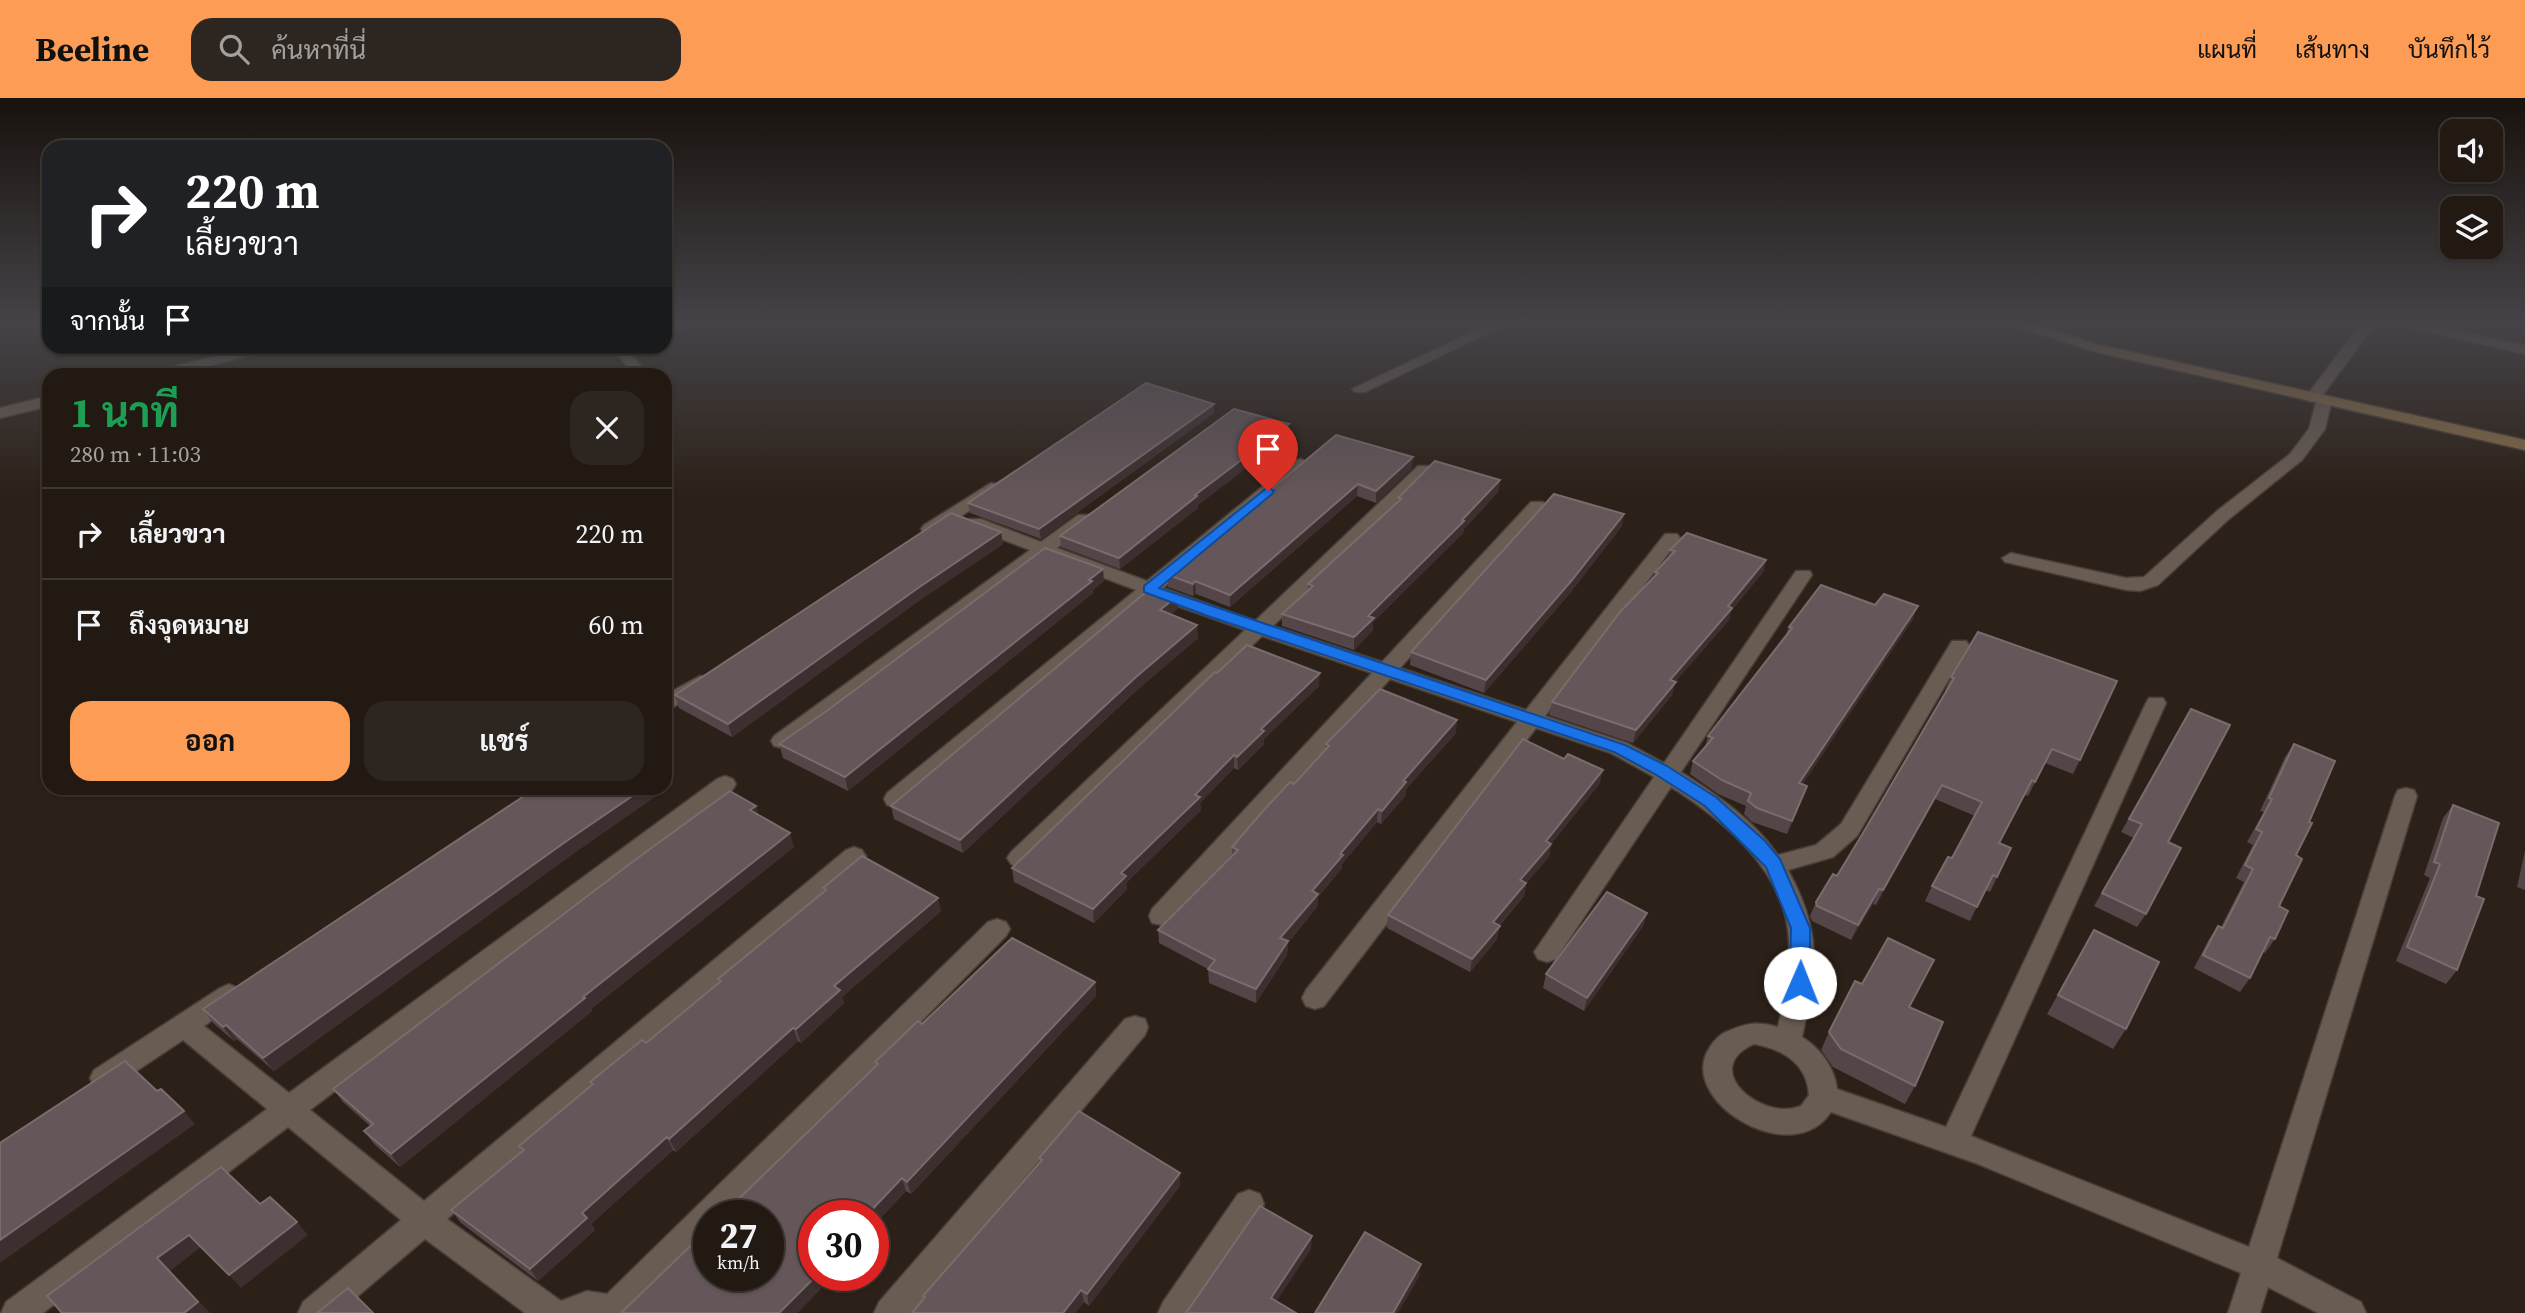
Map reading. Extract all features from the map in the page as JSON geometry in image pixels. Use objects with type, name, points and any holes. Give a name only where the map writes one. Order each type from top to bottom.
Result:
[{"type":"street","points":[[1360,389],[1378,381]]},
{"type":"street","points":[[2238,381],[2525,445]]},
{"type":"street","points":[[2011,558],[2126,584],[2140,585],[2151,580],[2223,515],[2296,457],[2317,429],[2318,399],[2330,381]]},
{"type":"street","points":[[0,413],[42,403]]},
{"type":"street","points":[[895,799],[1317,451]]},
{"type":"street","points":[[1018,858],[1424,470]]},
{"type":"street","points":[[917,537],[1009,476]]},
{"type":"street","points":[[1161,916],[1537,506]]},
{"type":"street","points":[[782,741],[1097,509]]},
{"type":"street","points":[[951,514],[1258,628],[1619,748],[1711,802],[1774,864],[1801,928],[1800,983],[1788,1041]]},
{"type":"street","points":[[1315,998],[1671,538]]},
{"type":"street","points":[[1547,952],[1803,575]]},
{"type":"street","points":[[1774,864],[1815,856],[1837,846],[1959,645]]},
{"type":"street","points":[[672,700],[711,675]]},
{"type":"street","points":[[1954,1142],[2157,703]]},
{"type":"street","points":[[17,1313],[724,784]]},
{"type":"street","points":[[2244,1313],[2406,796]]},
{"type":"street","points":[[314,1313],[854,856]]},
{"type":"street","points":[[571,1313],[597,1306],[612,1312],[997,929]]},
{"type":"street","points":[[80,1093],[253,979]]},
{"type":"street","points":[[184,1025],[424,1220],[551,1313]]},
{"type":"street","points":[[890,1313],[1135,1027]]},
{"type":"street","points":[[1752,1033],[1788,1041],[1804,1052],[1816,1066],[1823,1081],[1824,1097],[1819,1108],[1808,1117],[1794,1122],[1777,1123],[1743,1110],[1730,1098],[1716,1071],[1717,1058],[1724,1046],[1736,1037],[1752,1033]]},
{"type":"street","points":[[1824,1097],[1954,1142],[2260,1266],[2350,1313]]},
{"type":"street","points":[[1174,1313],[1249,1204]]},
{"type":"building","points":[[1146,383],[1214,404],[1039,529],[968,503]]},
{"type":"building","points":[[1234,409],[1289,424],[1195,495],[1197,496],[1119,558],[1060,536]]},
{"type":"building","points":[[1336,435],[1413,457],[1376,491],[1358,484],[1230,595],[1195,581],[1193,584],[1168,575]]},
{"type":"building","points":[[1435,461],[1500,480],[1462,520],[1464,521],[1368,616],[1374,618],[1354,637],[1282,614],[1313,586],[1308,584],[1401,499],[1398,498]]},
{"type":"building","points":[[1554,494],[1624,514],[1572,580],[1486,680],[1411,652]]},
{"type":"building","points":[[951,513],[1001,532],[728,724],[675,695]]},
{"type":"building","points":[[1687,533],[1766,560],[1728,606],[1732,608],[1670,680],[1676,682],[1636,730],[1552,702],[1620,612],[1658,573],[1655,572],[1675,551],[1670,550]]},
{"type":"building","points":[[1045,548],[1103,569],[1089,580],[1092,581],[845,777],[779,744],[828,710]]},
{"type":"building","points":[[1821,585],[1875,605],[1884,594],[1918,606],[1799,783],[1807,786],[1792,821],[1757,808],[1748,801],[1751,793],[1722,780],[1693,761],[1713,738],[1708,736],[1792,628],[1789,627]]},
{"type":"building","points":[[1152,587],[1177,596],[1160,610],[1197,625],[1136,677],[960,840],[891,806]]},
{"type":"building","points":[[1978,632],[2117,681],[2080,760],[2052,749],[2035,782],[2032,780],[1999,843],[2011,848],[1997,877],[1993,875],[1977,907],[1932,886],[1948,857],[1952,858],[1982,802],[1942,785],[1883,890],[1879,889],[1858,925],[1817,906],[1816,902],[1833,874],[1837,876],[1863,833]]},
{"type":"building","points":[[1247,645],[1320,673],[1261,729],[1264,731],[1237,757],[1234,755],[1195,795],[1200,797],[1121,873],[1126,876],[1093,909],[1012,868],[1215,672]]},
{"type":"building","points":[[1380,689],[1457,720],[1403,781],[1406,782],[1382,811],[1378,809],[1312,891],[1318,894],[1280,938],[1288,941],[1256,989],[1208,969],[1215,960],[1158,930],[1238,850],[1232,847],[1263,811],[1290,782],[1294,784],[1329,746],[1326,744]]},
{"type":"building","points":[[2191,709],[2230,725],[2168,842],[2181,848],[2146,914],[2102,893],[2142,824],[2129,819]]},
{"type":"building","points":[[1523,739],[1564,759],[1568,754],[1603,770],[1546,841],[1551,844],[1520,880],[1526,883],[1493,922],[1500,926],[1472,959],[1388,915]]},
{"type":"building","points":[[2294,744],[2335,761],[2309,822],[2312,823],[2296,855],[2302,859],[2279,906],[2288,911],[2275,939],[2270,937],[2250,978],[2203,955],[2218,926],[2223,928],[2253,869],[2245,865],[2262,832],[2256,829],[2272,799],[2269,798]]},
{"type":"building","points":[[730,791],[756,806],[750,810],[790,833],[391,1154],[364,1131],[373,1124],[333,1089]]},
{"type":"building","points":[[525,795],[634,795],[263,1058],[226,1025],[223,1027],[203,1009]]},
{"type":"building","points":[[2453,805],[2499,823],[2476,896],[2484,899],[2457,970],[2407,947],[2440,864],[2434,862]]},
{"type":"building","points":[[862,856],[938,898],[834,986],[840,990],[796,1029],[793,1028],[582,1213],[587,1218],[530,1269],[451,1210],[524,1150],[519,1146],[593,1084],[590,1082],[642,1040],[646,1043],[721,981],[718,979],[826,890],[823,888]]},
{"type":"building","points":[[1607,892],[1647,913],[1587,998],[1546,974]]},
{"type":"building","points":[[2094,930],[2159,962],[2126,1029],[2058,995]]},
{"type":"building","points":[[1012,938],[1095,982],[907,1182],[902,1178],[881,1200],[798,1200],[798,1291],[801,1291],[779,1313],[621,1313],[693,1243],[693,1291],[784,1291],[784,1200],[738,1200],[878,1064],[875,1062],[918,1021],[922,1024]]},
{"type":"building","points":[[1888,938],[1934,960],[1909,1007],[1943,1022],[1915,1086],[1841,1049],[1829,1032],[1855,981],[1862,984]]},
{"type":"building","points":[[125,1061],[157,1091],[161,1089],[184,1111],[0,1240],[0,1143]]},
{"type":"building","points":[[1079,1111],[1180,1173],[1087,1294],[1081,1290],[1063,1313],[912,1313],[925,1297],[923,1296],[1042,1160],[1039,1158]]},
{"type":"building","points":[[221,1167],[260,1204],[270,1197],[297,1222],[229,1275],[189,1235],[157,1258],[198,1302],[184,1313],[62,1313],[47,1296]]},
{"type":"building","points":[[1260,1206],[1312,1236],[1271,1298],[1296,1313],[1186,1313]]},
{"type":"building","points":[[1365,1232],[1421,1264],[1393,1313],[1315,1313]]},
{"type":"building","points":[[348,1288],[373,1313],[317,1313]]},
{"type":"route","points":[[1268,491],[1149,589],[1213,613],[1619,748],[1661,770],[1711,802],[1774,864],[1801,928],[1800,983]]}]
